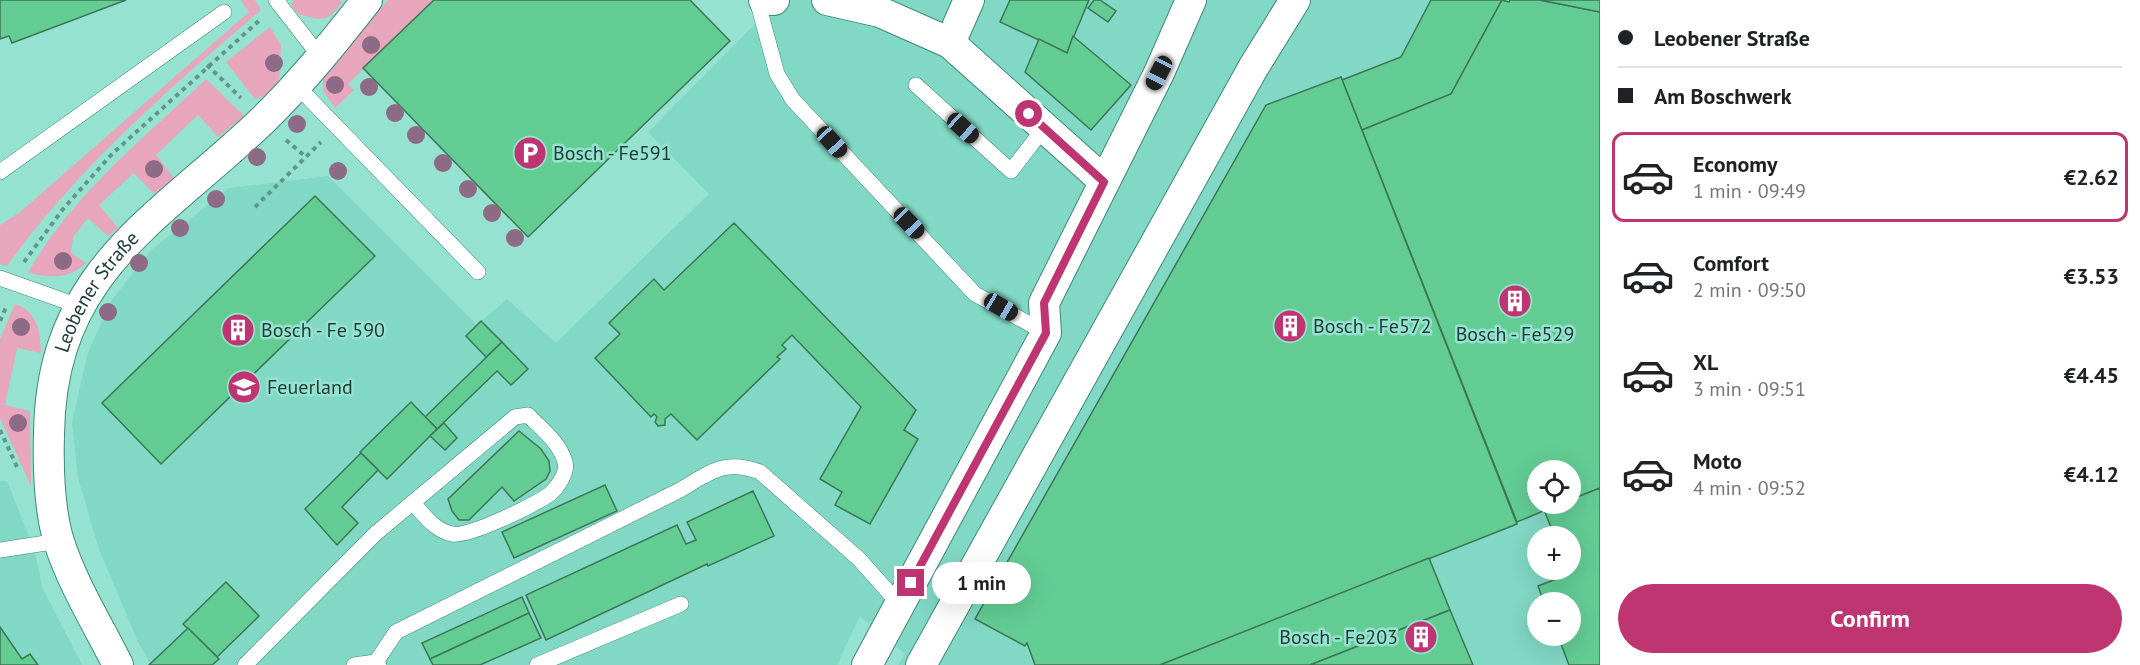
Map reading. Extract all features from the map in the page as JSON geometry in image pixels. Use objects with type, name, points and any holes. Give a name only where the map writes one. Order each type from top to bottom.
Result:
[{"type":"street","name":"Leobener Straße","points":[[118,665],[59,541],[48,469],[49,410],[58,358],[79,306],[107,262],[155,214],[262,120],[321,58],[367,0]]},
{"type":"street","points":[[764,0],[774,0]]},
{"type":"street","points":[[827,0],[874,6],[950,43],[1104,182]]},
{"type":"street","points":[[950,43],[969,0]]},
{"type":"street","points":[[867,665],[1046,333],[1044,303],[1159,73],[1191,0]]},
{"type":"street","points":[[921,665],[1253,68],[1294,0]]},
{"type":"lane","points":[[756,0],[777,74],[793,100],[975,294],[1046,333]]},
{"type":"lane","points":[[277,2],[321,58]]},
{"type":"lane","points":[[0,172],[224,12]]},
{"type":"lane","points":[[296,85],[478,272]]},
{"type":"lane","points":[[916,86],[1011,171],[1044,128]]},
{"type":"lane","points":[[7,280],[79,306]]},
{"type":"lane","points":[[245,665],[375,534],[515,417],[528,414],[558,446],[566,463],[563,477],[551,493],[474,532],[453,534],[433,526],[413,503]]},
{"type":"lane","points":[[354,665],[378,664],[396,632],[680,490],[718,467],[744,466],[760,472],[859,559],[899,604]]},
{"type":"lane","points":[[0,550],[59,541]]},
{"type":"lane","points":[[537,665],[681,604]]},
{"type":"path","points":[[0,321],[7,280],[24,262],[63,208],[112,154],[277,2]]},
{"type":"path","points":[[207,65],[262,120]]},
{"type":"path","points":[[255,207],[336,126]]},
{"type":"shaded area","points":[[241,0],[255,0],[261,10],[126,130],[63,196],[7,266],[0,264],[0,225],[19,213],[249,12]]},
{"type":"shaded area","points":[[294,0],[339,0],[342,2],[328,17],[319,19],[298,14],[291,4]]},
{"type":"shaded area","points":[[388,0],[434,0],[348,84],[354,90],[335,108],[323,91],[323,78]]},
{"type":"shaded area","points":[[779,0],[1600,0],[1600,665],[898,665],[905,654],[860,616],[837,665],[151,665],[138,642],[99,549],[78,478],[72,422],[88,352],[112,300],[150,251],[229,188],[328,176],[477,325],[507,299],[556,343],[709,194],[648,132]]},
{"type":"shaded area","points":[[270,27],[281,45],[279,78],[270,94],[255,99],[226,62]]},
{"type":"shaded area","points":[[206,79],[244,116],[218,137],[198,115],[156,155],[174,178],[154,194],[134,173],[99,205],[118,228],[108,236],[88,218],[73,237],[71,253],[86,263],[66,275],[44,276],[28,273],[45,245],[87,194],[133,146]]},
{"type":"shaded area","points":[[15,304],[33,317],[39,330],[41,345],[41,353],[17,348],[5,405],[30,411],[31,486],[0,418],[0,339]]},
{"type":"shaded area","points":[[0,481],[7,481],[35,552],[42,587],[82,665],[0,665]]},
{"type":"building","points":[[0,0],[126,0],[12,43],[9,36],[0,39]]},
{"type":"building","name":"Bosch - Fe591","points":[[434,0],[690,0],[730,41],[528,237],[363,68]]},
{"type":"building","points":[[1010,0],[1089,0],[1067,53],[1000,22]]},
{"type":"building","points":[[1094,0],[1100,0],[1116,11],[1108,22],[1088,8]]},
{"type":"building","points":[[1431,0],[1502,0],[1451,94],[1362,130],[1342,80],[1401,57]]},
{"type":"building","name":"Bosch - Fe529","points":[[1502,0],[1509,2],[1510,0],[1540,0],[1600,12],[1600,488],[1581,496],[1581,460],[1527,460],[1527,514],[1536,514],[1517,522],[1362,130],[1451,94]]},
{"type":"building","points":[[1540,0],[1600,0],[1600,12]]},
{"type":"building","points":[[1073,36],[1131,85],[1091,130],[1025,72],[1039,39],[1067,53]]},
{"type":"building","name":"Bosch - Fe572","points":[[1341,77],[1517,524],[1160,665],[1035,665],[1027,643],[1025,646],[975,619],[1266,105]]},
{"type":"building","name":"Bosch - Fe 590","points":[[315,196],[375,256],[161,464],[102,403]]},
{"type":"building","points":[[734,223],[916,410],[904,430],[918,439],[870,524],[835,505],[842,492],[820,479],[861,407],[792,335],[782,345],[786,349],[777,357],[780,359],[697,440],[671,414],[665,419],[665,425],[658,426],[655,422],[657,417],[654,414],[651,417],[595,358],[620,334],[609,323],[654,279],[664,290]]},
{"type":"building","points":[[481,321],[502,342],[486,357],[466,336]]},
{"type":"building","points":[[502,342],[528,369],[511,385],[497,371],[437,429],[425,417]]},
{"type":"building","points":[[411,402],[437,429],[387,479],[360,452]]},
{"type":"building","points":[[444,423],[457,438],[445,450],[430,436]]},
{"type":"building","points":[[519,431],[541,449],[549,461],[550,471],[546,479],[514,501],[502,487],[469,520],[459,520],[452,511],[448,499]]},
{"type":"building","points":[[361,453],[378,470],[342,507],[358,523],[337,545],[305,509]]},
{"type":"building","points":[[605,485],[617,511],[514,558],[502,532]]},
{"type":"building","points":[[1600,488],[1600,665],[1569,665],[1562,646],[1581,646],[1581,592],[1540,592],[1538,586],[1554,580],[1581,580],[1581,526],[1551,526],[1546,514],[1581,514],[1581,496]]},
{"type":"building","points":[[753,491],[774,536],[708,566],[707,564],[546,640],[526,595],[677,525],[686,544],[696,540],[687,522]]},
{"type":"building","points":[[1429,558],[1450,610],[1310,665],[1160,665]]},
{"type":"building","points":[[226,582],[259,616],[217,657],[183,624]]},
{"type":"building","points":[[522,597],[529,613],[430,659],[422,643]]},
{"type":"building","name":"Bosch - Fe203","points":[[1450,610],[1473,665],[1310,665]]},
{"type":"building","points":[[529,613],[541,638],[480,665],[433,665],[430,659]]},
{"type":"building","points":[[0,627],[22,659],[30,654],[38,665],[0,665]]},
{"type":"building","points":[[188,628],[219,659],[212,665],[149,665]]},
{"type":"place","name":"Bosch - Fe591","points":[[530,153]]},
{"type":"place","name":"Bosch - Fe529","points":[[1515,301]]},
{"type":"place","name":"Bosch - Fe572","points":[[1290,326]]},
{"type":"place","name":"Bosch - Fe 590","points":[[238,330]]},
{"type":"place","name":"Feuerland","points":[[244,387]]},
{"type":"place","name":"Bosch - Fe203","points":[[1421,637]]},
{"type":"route","points":[[911,583],[1046,333],[1044,303],[1104,182],[1029,114]]}]
